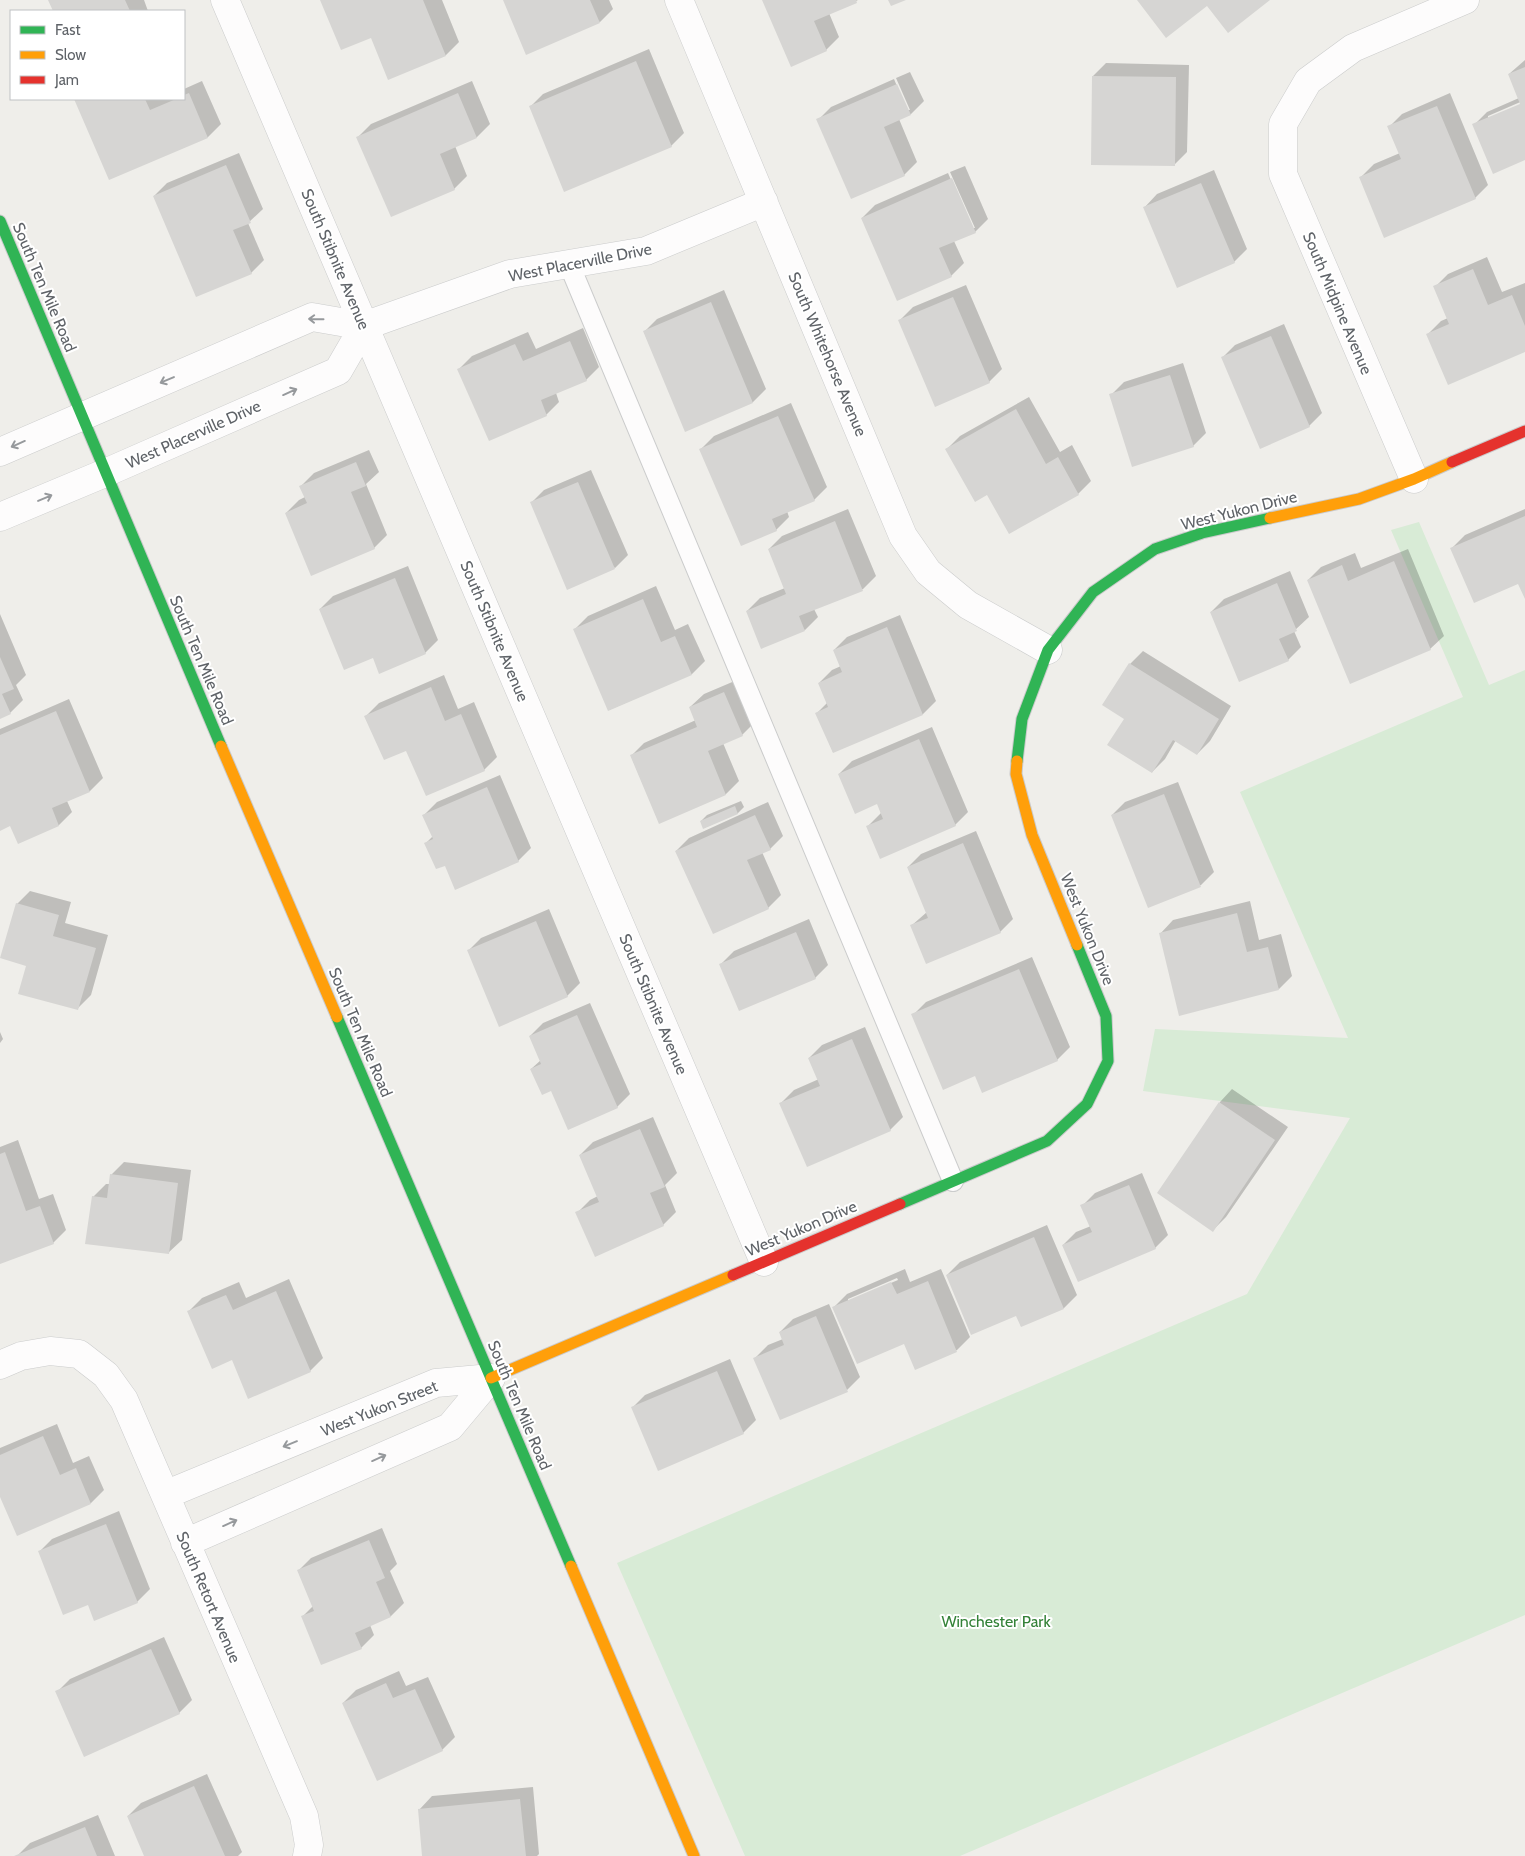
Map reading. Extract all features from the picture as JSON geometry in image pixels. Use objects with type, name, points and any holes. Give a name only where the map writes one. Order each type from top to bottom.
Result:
[{"type":"street","name":"South Stibnite Avenue","points":[[226,0],[764,1262]]},
{"type":"street","name":"South Whitehorse Avenue","points":[[679,0],[903,536],[928,572],[968,604],[1048,650]]},
{"type":"street","name":"South Midpine Avenue","points":[[1414,479],[1283,174],[1283,124],[1308,81],[1353,48],[1465,0]]},
{"type":"street","name":"West Placerville Drive","points":[[0,452],[312,317],[364,326],[510,274],[646,251],[764,202]]},
{"type":"street","name":"South Ten Mile Road","points":[[0,221],[105,473],[694,1856]]},
{"type":"street","name":"West Placerville Drive","points":[[0,517],[338,371],[364,326]]},
{"type":"street","name":"West Yukon Drive","points":[[491,1378],[1047,1141],[1087,1104],[1108,1060],[1106,1016],[1032,834],[1016,774],[1022,719],[1048,650],[1093,592],[1155,549],[1202,533],[1359,499],[1414,479],[1525,431]]},
{"type":"street","name":"South Retort Avenue","points":[[0,1365],[21,1356],[50,1351],[79,1354],[106,1374],[124,1400],[304,1816],[309,1845],[306,1856]]},
{"type":"street","name":"West Yukon Street","points":[[165,1495],[436,1383],[491,1378]]},
{"type":"street","points":[[186,1543],[450,1427],[491,1378]]},
{"type":"lane","points":[[569,264],[953,1181]]},
{"type":"green space","name":"Winchester Park","points":[[1419,522],[1489,685],[1525,670],[1525,1615],[960,1856],[745,1856],[617,1563],[1247,1294],[1350,1118],[1143,1091],[1155,1029],[1348,1038],[1240,792],[1463,697],[1391,530]]},
{"type":"building","points":[[48,0],[125,0],[130,10],[53,10]]},
{"type":"building","points":[[320,0],[423,0],[446,56],[388,80],[371,38],[341,50]]},
{"type":"building","points":[[503,0],[590,0],[600,23],[526,55]]},
{"type":"building","points":[[762,0],[856,0],[857,3],[814,21],[827,51],[791,67]]},
{"type":"building","points":[[888,0],[906,0],[891,6]]},
{"type":"building","points":[[1137,0],[1270,0],[1228,33],[1207,6],[1166,38]]},
{"type":"building","points":[[636,61],[672,147],[564,192],[529,106]]},
{"type":"building","points":[[1525,67],[1525,160],[1493,174],[1472,124],[1520,104],[1508,74]]},
{"type":"building","points":[[1092,76],[1176,77],[1175,166],[1091,165]]},
{"type":"building","points":[[897,84],[911,115],[884,127],[905,176],[851,199],[816,119]]},
{"type":"building","points":[[189,93],[208,138],[109,180],[74,100],[145,100],[150,110],[174,100],[185,100],[185,95]]},
{"type":"building","points":[[458,93],[477,138],[440,154],[455,190],[391,217],[356,137]]},
{"type":"building","points":[[1437,106],[1476,199],[1384,238],[1359,177],[1401,159],[1387,126]]},
{"type":"building","points":[[226,165],[251,223],[233,230],[252,274],[196,297],[153,196]]},
{"type":"building","points":[[952,178],[976,233],[939,248],[952,277],[897,301],[861,218]]},
{"type":"building","points":[[1201,183],[1235,263],[1177,288],[1143,207]]},
{"type":"building","points":[[1473,269],[1488,305],[1512,295],[1525,326],[1525,352],[1448,385],[1426,334],[1449,324],[1433,286]]},
{"type":"building","points":[[953,297],[990,383],[935,407],[898,320]]},
{"type":"building","points":[[711,302],[753,403],[685,432],[643,331]]},
{"type":"building","points":[[1271,336],[1310,427],[1260,449],[1221,357]]},
{"type":"building","points":[[570,341],[587,381],[541,400],[547,416],[489,441],[457,369],[515,344],[523,361]]},
{"type":"building","points":[[1170,375],[1194,447],[1132,467],[1109,394]]},
{"type":"building","points":[[1016,409],[1046,464],[1058,457],[1079,495],[1009,534],[987,495],[975,502],[945,449]]},
{"type":"building","points":[[778,416],[815,501],[772,519],[777,531],[741,546],[699,449]]},
{"type":"building","points":[[356,462],[366,486],[351,492],[375,549],[311,576],[285,513],[307,503],[299,486]]},
{"type":"building","points":[[578,482],[615,569],[567,590],[530,502]]},
{"type":"building","points":[[1525,516],[1525,599],[1518,584],[1474,603],[1450,548]]},
{"type":"building","points":[[835,521],[863,591],[799,616],[805,631],[761,649],[746,611],[786,594],[768,549]]},
{"type":"building","points":[[1394,561],[1431,650],[1350,684],[1307,580],[1342,565],[1348,581]]},
{"type":"building","points":[[395,578],[426,654],[379,674],[373,658],[344,670],[319,609]]},
{"type":"building","points":[[1277,583],[1297,631],[1279,639],[1289,661],[1239,682],[1210,612]]},
{"type":"building","points":[[643,599],[661,642],[675,636],[692,675],[608,711],[573,629]]},
{"type":"building","points":[[887,627],[923,715],[833,753],[815,713],[828,707],[818,683],[842,672],[833,650]]},
{"type":"building","points":[[0,657],[14,689],[2,694],[11,714],[0,719]]},
{"type":"building","points":[[1129,663],[1219,719],[1197,755],[1173,740],[1152,773],[1107,745],[1124,719],[1102,705]]},
{"type":"building","points":[[431,687],[445,721],[461,714],[485,771],[426,796],[406,751],[384,760],[364,716]]},
{"type":"building","points":[[724,692],[743,736],[708,751],[726,795],[659,824],[630,755],[697,727],[689,707]]},
{"type":"building","points":[[56,711],[90,792],[52,808],[59,826],[18,844],[10,826],[0,831],[0,735]]},
{"type":"building","points":[[919,739],[956,826],[880,859],[866,826],[883,819],[877,804],[855,814],[838,774]]},
{"type":"building","points":[[487,787],[519,862],[455,890],[445,866],[436,869],[424,843],[433,839],[422,815]]},
{"type":"building","points":[[1164,794],[1201,887],[1148,908],[1111,815]]},
{"type":"building","points":[[735,806],[738,814],[703,829],[700,821]]},
{"type":"building","points":[[755,815],[771,850],[747,860],[769,909],[713,934],[675,851]]},
{"type":"building","points":[[963,843],[1001,933],[926,964],[910,925],[928,918],[907,867]]},
{"type":"building","points":[[16,903],[59,915],[53,936],[96,948],[78,1010],[18,994],[26,966],[0,958]]},
{"type":"building","points":[[1237,913],[1247,952],[1268,947],[1279,990],[1179,1016],[1159,933]]},
{"type":"building","points":[[536,921],[568,997],[499,1027],[467,950]]},
{"type":"building","points":[[796,932],[816,979],[739,1011],[719,964]]},
{"type":"building","points":[[1019,969],[1058,1061],[982,1093],[975,1076],[943,1090],[911,1014]]},
{"type":"building","points":[[577,1015],[618,1108],[568,1130],[551,1091],[542,1095],[530,1069],[541,1064],[529,1036]]},
{"type":"building","points":[[852,1039],[891,1131],[807,1167],[779,1103],[820,1086],[808,1058]]},
{"type":"building","points":[[1219,1102],[1275,1140],[1213,1232],[1157,1193]]},
{"type":"building","points":[[640,1129],[665,1187],[650,1193],[664,1226],[595,1257],[575,1212],[599,1202],[579,1155]]},
{"type":"building","points":[[5,1152],[26,1211],[40,1206],[54,1244],[0,1264],[0,1154]]},
{"type":"building","points":[[110,1174],[178,1183],[169,1254],[85,1244],[92,1196],[107,1198]]},
{"type":"building","points":[[1129,1185],[1156,1249],[1078,1282],[1062,1245],[1092,1232],[1080,1205]]},
{"type":"building","points":[[1034,1237],[1064,1309],[1021,1327],[1016,1316],[971,1335],[946,1275]]},
{"type":"building","points":[[928,1281],[957,1352],[915,1370],[904,1344],[857,1364],[832,1307],[891,1282],[897,1294]]},
{"type":"building","points":[[276,1291],[311,1372],[248,1399],[232,1360],[212,1369],[187,1311],[226,1295],[233,1310]]},
{"type":"building","points":[[816,1316],[848,1392],[780,1420],[753,1358],[784,1345],[779,1332]]},
{"type":"building","points":[[717,1371],[744,1434],[658,1471],[631,1407]]},
{"type":"building","points":[[43,1436],[60,1475],[76,1468],[91,1504],[17,1536],[0,1497],[0,1455]]},
{"type":"building","points":[[106,1524],[138,1603],[94,1621],[88,1605],[63,1615],[38,1551]]},
{"type":"building","points":[[369,1540],[385,1578],[376,1582],[391,1617],[355,1633],[362,1649],[321,1665],[301,1616],[314,1611],[297,1570]]},
{"type":"building","points":[[151,1649],[180,1714],[84,1757],[55,1691]]},
{"type":"building","points":[[386,1683],[393,1698],[415,1689],[443,1751],[377,1781],[342,1703]]},
{"type":"building","points":[[194,1786],[225,1856],[144,1856],[127,1816]]},
{"type":"building","points":[[520,1799],[526,1856],[422,1856],[418,1809]]},
{"type":"building","points":[[85,1827],[97,1856],[14,1856]]},
{"type":"traffic: fast","points":[[0,221],[221,746]]},
{"type":"traffic: fast","points":[[1017,761],[1022,719],[1048,650],[1093,592],[1155,549],[1202,533],[1270,518]]},
{"type":"traffic: fast","points":[[900,1204],[1047,1141],[1087,1104],[1108,1061],[1106,1016],[1077,945]]},
{"type":"traffic: fast","points":[[337,1017],[571,1566]]},
{"type":"traffic: slow","points":[[1270,518],[1359,499],[1414,479],[1452,462]]},
{"type":"traffic: slow","points":[[221,746],[337,1017]]},
{"type":"traffic: slow","points":[[1017,761],[1016,774],[1032,835],[1077,945]]},
{"type":"traffic: slow","points":[[491,1378],[733,1275]]},
{"type":"traffic: slow","points":[[571,1566],[694,1856]]},
{"type":"traffic: jam","points":[[1452,462],[1525,431]]},
{"type":"traffic: jam","points":[[733,1275],[900,1204]]}]
